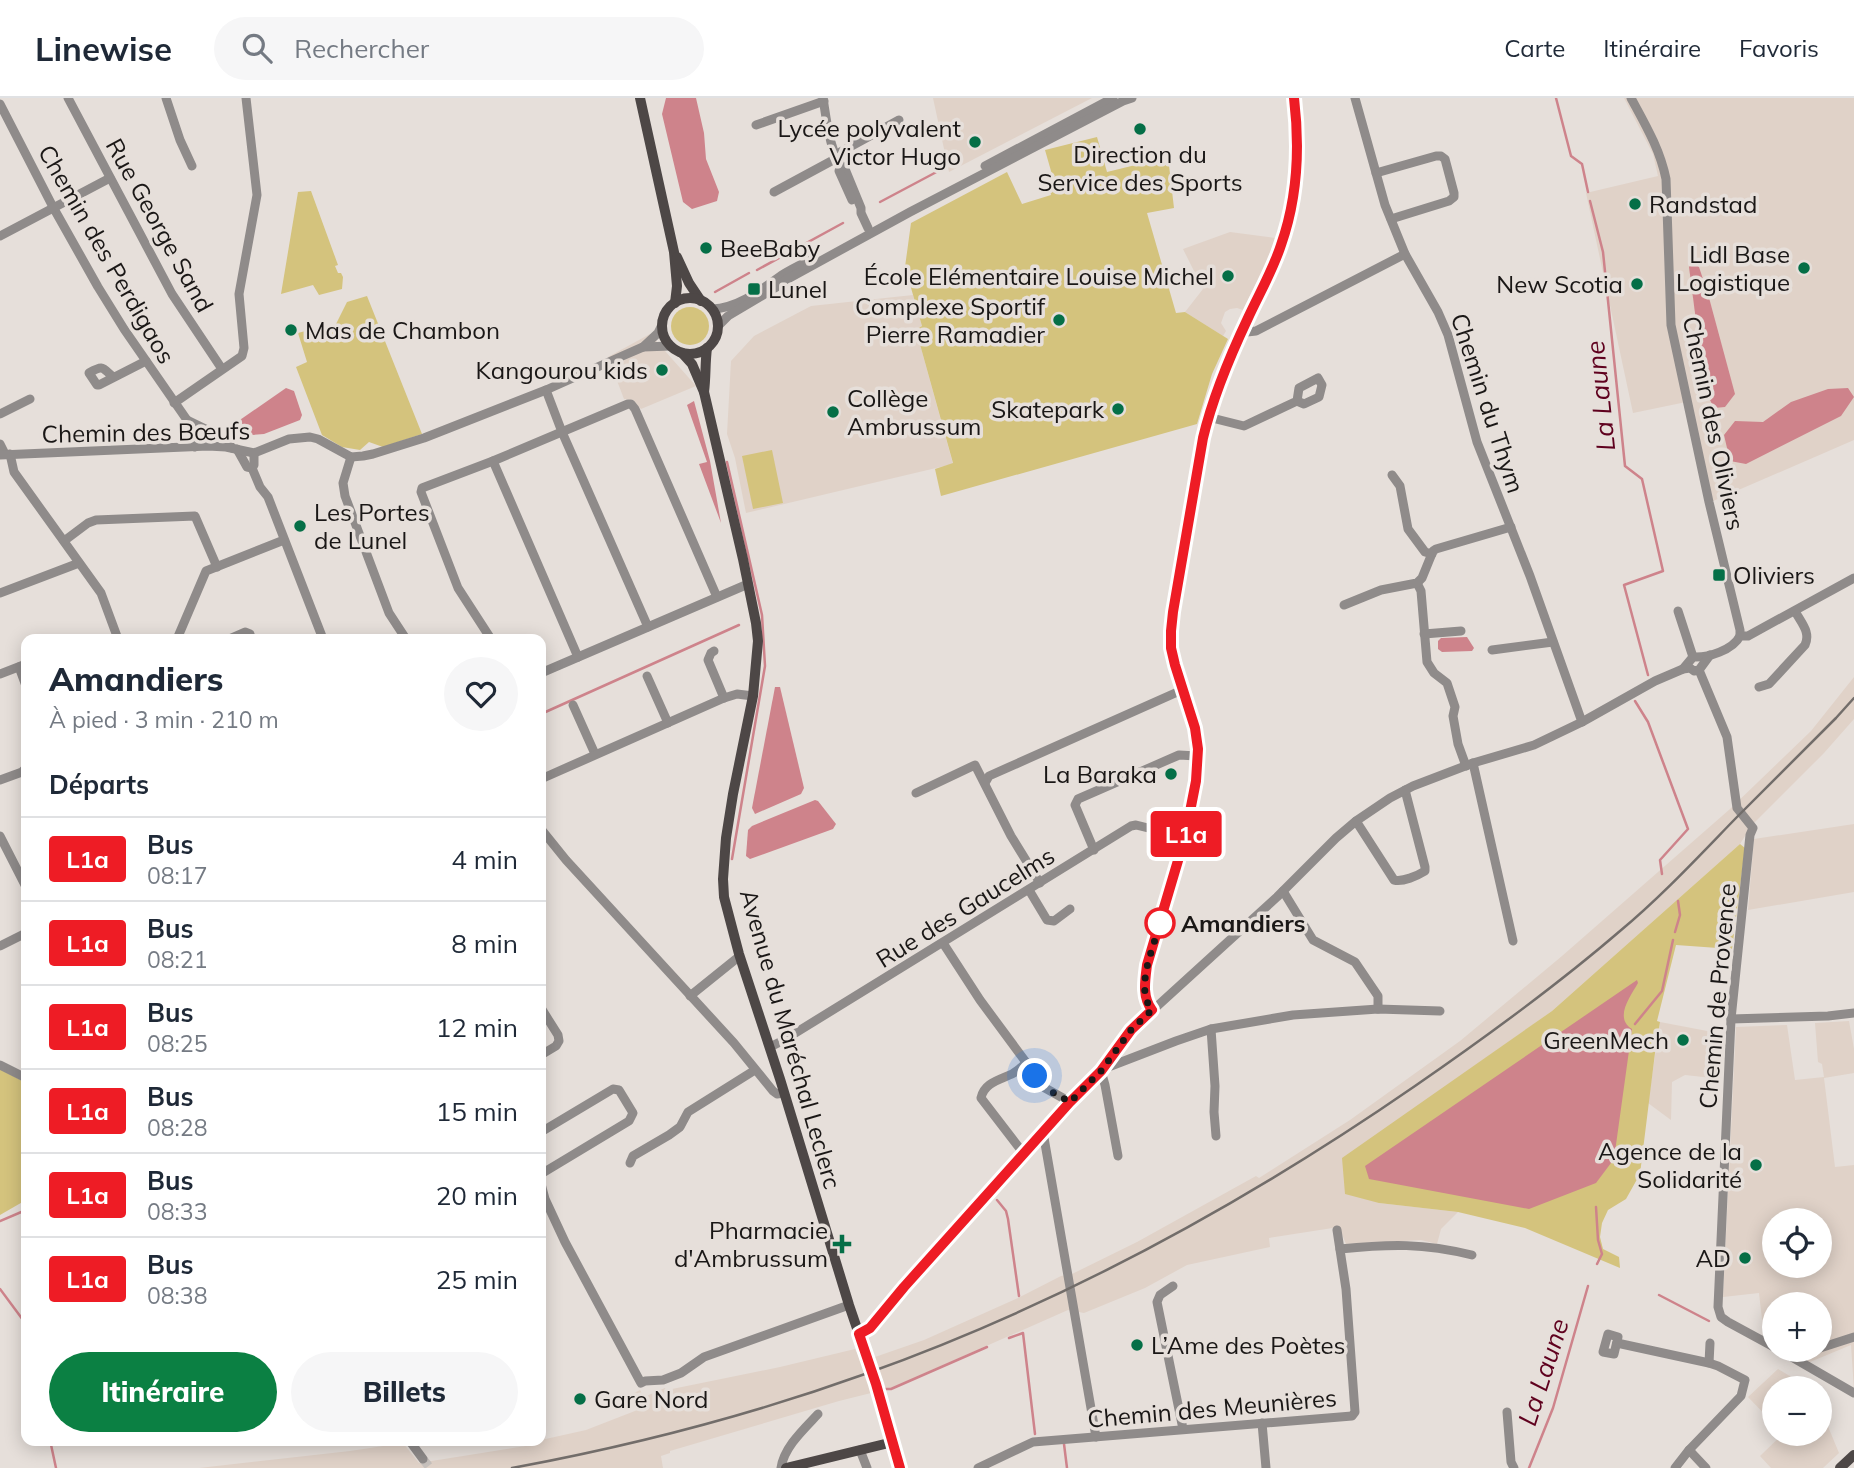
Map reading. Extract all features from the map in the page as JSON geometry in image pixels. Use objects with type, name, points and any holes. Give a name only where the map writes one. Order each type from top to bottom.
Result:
[{"type":"main road","points":[[640,98],[674,253],[677,285],[675,303],[665,315],[662,325],[671,346],[682,353],[694,354],[707,348],[714,340],[718,326],[712,309],[701,301],[674,253]]},
{"type":"main road","points":[[675,303],[690,299],[701,301]]},
{"type":"main road","name":"Avenue du Maréchal Leclerc","points":[[707,348],[704,364],[705,392],[758,641],[753,695],[726,838],[723,879],[729,920],[900,1468]]},
{"type":"main road","name":"Avenue du Maréchal Leclerc","points":[[682,353],[692,364],[705,392]]},
{"type":"main road","points":[[783,1468],[893,1442]]},
{"type":"main road","points":[[1840,1468],[1854,1455]]},
{"type":"street","name":"Rue George Sand","points":[[68,98],[172,295],[222,369]]},
{"type":"street","points":[[166,98],[179,151],[192,166]]},
{"type":"street","points":[[174,403],[242,356],[244,348],[240,294],[257,195],[246,98]]},
{"type":"street","points":[[712,309],[737,303],[790,270],[1113,98]]},
{"type":"street","points":[[718,326],[729,316],[795,274],[1132,98]]},
{"type":"street","points":[[1152,1010],[1148,1006],[1144,984],[1147,965],[1185,837],[1196,781],[1195,728],[1171,648],[1173,612],[1208,417],[1242,330],[1281,248],[1289,219],[1298,166],[1294,98]]},
{"type":"street","name":"Chemin du Thym","points":[[1355,98],[1391,219],[1405,254],[1448,335],[1478,442],[1582,722]]},
{"type":"street","name":"Chemin des Oliviers","points":[[1631,98],[1653,138],[1666,179],[1671,325],[1715,527],[1741,630],[1740,636]]},
{"type":"street","points":[[756,125],[823,100],[838,160],[845,169],[862,208],[861,213],[868,229]]},
{"type":"street","name":"Chemin des Perdigaos","points":[[0,104],[98,287],[187,420],[194,447]]},
{"type":"street","points":[[774,192],[838,160],[899,120]]},
{"type":"street","points":[[1376,173],[1436,156],[1445,159],[1454,198],[1391,219]]},
{"type":"street","points":[[0,236],[110,178]]},
{"type":"street","points":[[1242,330],[1256,331],[1405,254]]},
{"type":"street","points":[[402,634],[389,613],[345,496],[343,483],[351,457],[373,454],[424,438],[546,390],[643,347],[658,333],[662,325]]},
{"type":"street","points":[[643,347],[671,346]]},
{"type":"street","points":[[113,377],[146,361]]},
{"type":"street","points":[[546,390],[648,627]]},
{"type":"street","points":[[0,414],[30,398]]},
{"type":"street","points":[[1208,417],[1244,426],[1297,401]]},
{"type":"street","points":[[488,634],[458,588],[421,492],[422,488],[628,404],[632,405],[717,597]]},
{"type":"street","name":"Chemin des Perdigaos","points":[[187,420],[226,439],[234,449]]},
{"type":"street","points":[[208,446],[211,433]]},
{"type":"street","name":"Chemin des Bœufs","points":[[5,454],[208,446],[254,453],[289,439],[310,437],[351,457]]},
{"type":"street","points":[[0,444],[14,472],[101,593],[116,634]]},
{"type":"street","points":[[234,449],[247,467],[252,468]]},
{"type":"street","points":[[254,453],[252,468],[260,487],[268,497],[321,634]]},
{"type":"street","points":[[493,461],[578,657]]},
{"type":"street","points":[[1392,475],[1400,486],[1408,528],[1425,552],[1432,554]]},
{"type":"street","points":[[64,541],[96,520],[195,516],[217,567]]},
{"type":"street","points":[[1344,605],[1381,590],[1417,583],[1436,549],[1510,527]]},
{"type":"street","points":[[179,634],[206,571],[284,540]]},
{"type":"street","points":[[0,593],[79,563]]},
{"type":"street","points":[[859,1334],[870,1328],[1104,1067],[1131,1030],[1356,821],[1390,798],[1434,777],[1534,745],[1582,722],[1655,681],[1736,643],[1740,636],[1748,636],[1854,578]]},
{"type":"street","points":[[1417,583],[1421,592],[1427,662],[1434,673],[1447,683],[1455,707],[1452,716],[1458,744],[1470,765],[1513,941]]},
{"type":"street","points":[[546,671],[748,584]]},
{"type":"street","name":"Chemin de Provence","points":[[1678,611],[1694,664],[1727,737],[1737,808],[1753,828],[1750,835],[1731,1019],[1718,1307],[1721,1317],[1762,1340]]},
{"type":"street","points":[[1759,687],[1769,684],[1805,645],[1807,631],[1795,611]]},
{"type":"street","points":[[1424,634],[1461,632]]},
{"type":"street","points":[[1492,650],[1553,642]]},
{"type":"street","points":[[713,651],[708,660],[724,698]]},
{"type":"street","points":[[0,674],[21,665]]},
{"type":"street","points":[[647,676],[668,723]]},
{"type":"street","points":[[985,783],[989,776],[1182,690]]},
{"type":"street","points":[[546,776],[724,698],[737,694],[753,695]]},
{"type":"street","points":[[573,705],[595,754]]},
{"type":"street","points":[[1094,850],[1075,805],[1078,799],[1179,755],[1197,756]]},
{"type":"street","points":[[916,793],[975,765],[1011,835],[1040,883]]},
{"type":"street","points":[[0,780],[21,772]]},
{"type":"street","points":[[1356,821],[1394,880],[1427,875],[1405,790]]},
{"type":"street","name":"Rue des Gaucelms","points":[[770,1047],[1131,826],[1185,837]]},
{"type":"street","points":[[546,835],[734,1043],[773,1091],[777,1094],[784,1093]]},
{"type":"street","points":[[0,836],[21,877]]},
{"type":"street","points":[[1029,890],[1047,920],[1054,921],[1070,909]]},
{"type":"street","points":[[1283,891],[1313,940],[1355,962],[1378,996],[1378,1009]]},
{"type":"street","points":[[0,946],[21,936]]},
{"type":"street","points":[[943,943],[980,1000],[1045,1088],[1070,1102]]},
{"type":"street","points":[[691,996],[740,958]]},
{"type":"street","points":[[1104,1067],[1211,1030],[1307,1013],[1378,1009],[1440,1011]]},
{"type":"street","points":[[1731,1019],[1854,1013]]},
{"type":"street","points":[[546,1016],[559,1041],[546,1052]]},
{"type":"street","points":[[1211,1030],[1216,1136]]},
{"type":"street","points":[[1024,1154],[981,1098],[983,1090],[1026,1063]]},
{"type":"street","points":[[0,1065],[21,1076]]},
{"type":"street","points":[[1104,1067],[1118,1156]]},
{"type":"street","points":[[630,1163],[634,1156],[680,1127],[688,1112],[755,1070]]},
{"type":"street","points":[[546,1129],[612,1089],[619,1090],[633,1113],[629,1121],[546,1171]]},
{"type":"street","points":[[1043,1132],[1096,1437]]},
{"type":"street","points":[[546,1201],[641,1383],[663,1380],[681,1373],[704,1357],[849,1306]]},
{"type":"street","name":"Chemin des Meunières","points":[[978,1468],[1033,1442],[1352,1416],[1355,1412],[1346,1289],[1337,1230]]},
{"type":"street","points":[[1340,1249],[1375,1245],[1414,1245],[1472,1255]]},
{"type":"street","points":[[1173,1286],[1160,1295],[1157,1302],[1183,1429]]},
{"type":"street","points":[[1832,1345],[1854,1337]]},
{"type":"street","points":[[1617,1343],[1709,1363],[1745,1380],[1741,1396],[1675,1468]]},
{"type":"street","points":[[1709,1363],[1710,1343]]},
{"type":"street","name":"Chemin de Provence","points":[[1801,1362],[1854,1393]]},
{"type":"street","points":[[1507,1412],[1511,1462],[1514,1468]]},
{"type":"street","points":[[783,1468],[781,1463],[788,1449],[818,1414]]},
{"type":"street","points":[[1262,1423],[1266,1468]]},
{"type":"street","points":[[414,1446],[423,1459]]},
{"type":"street","points":[[860,1450],[867,1468]]},
{"type":"street","points":[[1689,1450],[1706,1468]]},
{"type":"shaded area","points":[[666,98],[696,98],[704,133],[706,159],[719,192],[717,201],[692,209],[683,202],[662,114]]},
{"type":"shaded area","name":"Lycée polyvalent Victor Hugo","points":[[933,98],[1092,98],[949,172]]},
{"type":"shaded area","points":[[1624,98],[1854,98],[1854,440],[1713,501],[1691,401],[1633,413],[1586,193],[1658,176],[1653,154]]},
{"type":"shaded area","name":"Complexe Sportif Pierre Ramadier","points":[[1097,137],[1107,172],[1168,157],[1174,208],[1147,213],[1176,313],[1185,312],[1228,339],[1212,374],[1197,424],[941,496],[935,469],[953,463],[916,330],[922,326],[905,267],[911,223],[1007,172],[1022,204],[1051,195],[1049,187],[1055,185],[1045,150]]},
{"type":"shaded area","points":[[311,191],[338,265],[335,266],[343,277],[342,289],[319,295],[313,285],[281,294],[298,192]]},
{"type":"shaded area","name":"École Elémentaire Louise Michel","points":[[1230,232],[1275,238],[1268,259],[1243,310],[1237,308],[1225,312],[1221,323],[1226,331],[1223,336],[1185,312],[1203,289],[1183,249]]},
{"type":"shaded area","points":[[1693,262],[1699,267],[1708,294],[1735,394],[1725,407],[1714,408],[1705,390],[1689,267]]},
{"type":"shaded area","name":"Collège Ambrussum","points":[[913,295],[922,326],[916,330],[953,464],[746,513],[735,458],[727,434],[731,361],[754,336],[811,306]]},
{"type":"shaded area","points":[[367,296],[422,434],[383,447],[369,442],[360,450],[342,447],[322,435],[296,367],[307,362],[298,333],[320,327],[330,333],[347,302]]},
{"type":"shaded area","points":[[690,307],[703,313],[709,326],[703,339],[690,345],[677,339],[671,326],[677,313]]},
{"type":"shaded area","points":[[650,334],[696,386],[641,409],[633,400],[624,399],[608,357]]},
{"type":"shaded area","points":[[286,388],[294,391],[302,415],[300,420],[264,434],[252,435],[234,424]]},
{"type":"shaded area","points":[[1848,388],[1854,397],[1841,416],[1746,464],[1730,461],[1724,435],[1735,421],[1763,422],[1791,402],[1828,389]]},
{"type":"shaded area","points":[[694,401],[710,461],[721,523],[699,464],[707,462],[687,405]]},
{"type":"shaded area","points":[[772,450],[783,503],[753,509],[742,456]]},
{"type":"shaded area","points":[[1467,637],[1474,648],[1472,651],[1442,652],[1438,649],[1438,641],[1441,638]]},
{"type":"shaded area","points":[[1854,677],[1854,719],[1752,825],[1740,844],[1552,1011],[1452,1082],[1379,1203],[1458,1212],[1441,1229],[1437,1244],[1421,1240],[1346,1244],[1339,1227],[1269,1238],[1270,1247],[1187,1265],[1145,1288],[1084,1313],[1068,1310],[891,1388],[670,1451],[661,1456],[663,1468],[199,1468],[383,1446],[405,1446],[419,1463],[526,1446],[546,1446],[546,1439],[586,1430],[640,1409],[634,1393],[640,1390],[644,1397],[665,1388],[672,1389],[780,1367],[855,1349],[863,1365],[875,1361],[875,1357],[924,1340],[1018,1298],[1061,1276],[1072,1274],[1137,1242],[1256,1176],[1259,1178],[1350,1120],[1460,1041],[1730,809],[1811,731]]},
{"type":"shaded area","points":[[775,687],[780,687],[804,788],[801,794],[755,814],[752,808]]},
{"type":"shaded area","points":[[815,800],[836,824],[833,829],[750,859],[746,856],[748,830],[752,826]]},
{"type":"shaded area","points":[[1854,824],[1854,892],[1748,910],[1754,839]]},
{"type":"shaded area","points":[[1740,844],[1745,848],[1732,949],[1676,945],[1657,1021],[1660,1022],[1640,1174],[1626,1199],[1608,1210],[1602,1223],[1600,1237],[1603,1249],[1619,1257],[1620,1268],[1525,1228],[1458,1212],[1379,1203],[1345,1194],[1342,1158],[1552,1011]]},
{"type":"shaded area","points":[[1637,980],[1624,1013],[1624,1019],[1632,1029],[1614,1159],[1596,1183],[1529,1209],[1369,1179],[1365,1166]]},
{"type":"shaded area","points":[[1849,1021],[1854,1049],[1854,1073],[1824,1078],[1835,1167],[1854,1165],[1854,1390],[1851,1345],[1832,1353],[1832,1292],[1762,1292],[1762,1319],[1759,1293],[1723,1297],[1736,1027],[1787,1025],[1795,1080],[1824,1077],[1822,1064],[1818,1062],[1815,1023]]},
{"type":"shaded area","points":[[1660,1022],[1723,1034],[1721,1079],[1685,1075],[1672,1082],[1671,1120],[1648,1103]]},
{"type":"shaded area","points":[[0,1069],[21,1080],[21,1203],[0,1215]]},
{"type":"shaded area","points":[[1778,1369],[1790,1376],[1770,1376]]},
{"type":"shaded area","points":[[1762,1384],[1762,1412],[1748,1397]]},
{"type":"shaded area","points":[[1832,1436],[1839,1453],[1823,1468],[1771,1468],[1760,1456],[1770,1446],[1832,1446]]},
{"type":"waterway","name":"La Laune","points":[[1556,98],[1571,156],[1582,164],[1588,192]]},
{"type":"waterway","points":[[880,202],[944,168]]},
{"type":"waterway","name":"La Laune","points":[[1590,201],[1603,252],[1625,466],[1642,479],[1663,571],[1624,585],[1648,675]]},
{"type":"waterway","points":[[757,270],[843,223]]},
{"type":"waterway","points":[[715,292],[749,273]]},
{"type":"waterway","points":[[727,462],[762,615],[765,666],[732,859]]},
{"type":"waterway","points":[[546,712],[739,625]]},
{"type":"waterway","name":"La Laune","points":[[1635,701],[1648,722],[1688,829],[1660,860],[1662,874]]},
{"type":"waterway","name":"La Laune","points":[[1675,932],[1680,915],[1678,901]]},
{"type":"waterway","name":"La Laune","points":[[1635,1024],[1662,991],[1673,940]]},
{"type":"waterway","points":[[997,1200],[1006,1211],[1008,1219],[1019,1296]]},
{"type":"waterway","name":"La Laune","points":[[1596,1207],[1598,1240],[1602,1254],[1597,1264]]},
{"type":"waterway","points":[[0,1221],[21,1212]]},
{"type":"waterway","name":"La Laune","points":[[1529,1468],[1553,1408],[1588,1286]]},
{"type":"waterway","points":[[0,1289],[21,1317]]},
{"type":"waterway","points":[[1659,1295],[1709,1321]]},
{"type":"waterway","points":[[1009,1338],[1023,1333],[1035,1434]]},
{"type":"waterway","points":[[885,1389],[891,1389],[987,1347]]},
{"type":"waterway","points":[[1064,1444],[1067,1468]]},
{"type":"waterway","points":[[51,1446],[56,1468]]},
{"type":"tunnel","points":[[423,1459],[430,1468]]},
{"type":"railway","points":[[512,1468],[690,1428],[865,1374],[1010,1316],[1218,1211],[1415,1086],[1571,972],[1665,890],[1854,698]]},
{"type":"bus line","name":"L1a","points":[[900,1468],[859,1334],[870,1328],[1070,1102],[1101,1071],[1131,1030],[1152,1010],[1148,1006],[1144,984],[1147,965],[1185,837],[1196,781],[1198,749],[1195,728],[1171,648],[1173,612],[1208,417],[1242,330],[1281,248],[1289,219],[1298,166],[1294,98]]},
{"type":"place","name":"Direction du Service des Sports","points":[[1140,129]]},
{"type":"place","name":"Lycée polyvalent Victor Hugo","points":[[975,142]]},
{"type":"place","name":"Randstad","points":[[1635,204]]},
{"type":"place","name":"BeeBaby","points":[[706,248]]},
{"type":"place","name":"Lidl Base Logistique","points":[[1804,268]]},
{"type":"place","name":"École Elémentaire Louise Michel","points":[[1228,276]]},
{"type":"place","name":"New Scotia","points":[[1637,284]]},
{"type":"place","name":"Lunel","points":[[754,289]]},
{"type":"place","name":"Complexe Sportif Pierre Ramadier","points":[[1059,320]]},
{"type":"place","name":"Mas de Chambon","points":[[291,330]]},
{"type":"place","name":"Kangourou kids","points":[[662,370]]},
{"type":"place","name":"Skatepark","points":[[1118,409]]},
{"type":"place","name":"Collège Ambrussum","points":[[833,412]]},
{"type":"place","name":"Les Portes de Lunel","points":[[300,526]]},
{"type":"place","name":"Oliviers","points":[[1719,575]]},
{"type":"place","name":"La Baraka","points":[[1171,774]]},
{"type":"place","name":"Amandiers","points":[[1160,923]]},
{"type":"place","name":"GreenMech","points":[[1683,1040]]},
{"type":"place","name":"Agence de la Solidarité","points":[[1756,1165]]},
{"type":"place","name":"Pharmacie d'Ambrussum","points":[[842,1244]]},
{"type":"place","name":"AD","points":[[1745,1258]]},
{"type":"place","name":"L’Ame des Poètes","points":[[1137,1345]]},
{"type":"place","name":"Gare Nord","points":[[580,1399]]},
{"type":"route","points":[[1035,1076],[1045,1088],[1070,1102],[1101,1071],[1131,1030],[1152,1010],[1148,1006],[1144,984],[1160,923]]}]
